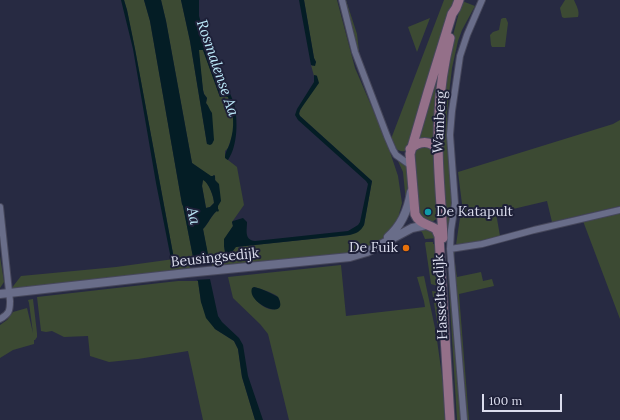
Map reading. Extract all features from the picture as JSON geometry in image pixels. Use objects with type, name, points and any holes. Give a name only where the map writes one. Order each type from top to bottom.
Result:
[{"type":"main road","name":"Wamberg","points":[[439,240],[436,229],[419,220],[415,214],[410,165],[407,153],[452,14],[458,4]]},
{"type":"main road","name":"Wamberg","points":[[442,216],[438,151],[438,115],[440,91],[458,4]]},
{"type":"main road","points":[[407,153],[419,143],[434,145],[438,151]]},
{"type":"main road","points":[[426,225],[436,223],[442,216]]},
{"type":"main road","name":"Hasseltsedijk","points":[[442,216],[448,291],[455,420]]},
{"type":"main road","name":"Hasseltsedijk","points":[[439,240],[448,291],[450,420]]},
{"type":"street","points":[[342,0],[355,52],[393,150],[396,155],[407,153]]},
{"type":"street","name":"Wamberg","points":[[450,249],[455,203],[450,135],[452,111],[460,56],[482,0]]},
{"type":"street","name":"Wamberg","points":[[376,247],[393,233],[402,222],[410,202],[412,186]]},
{"type":"street","points":[[0,207],[4,293],[10,310],[0,319]]},
{"type":"street","name":"Hasseltsedijk","points":[[464,420],[448,291],[450,249],[482,244],[620,210]]},
{"type":"street","name":"Beusingsedijk","points":[[4,293],[350,257],[367,252],[412,228],[426,225]]},
{"type":"green space","points":[[124,0],[144,0],[150,21],[182,204],[193,257],[192,269],[11,289],[21,276],[116,267],[174,259],[135,49]]},
{"type":"green space","points":[[161,0],[181,0],[190,41],[207,144],[209,110],[206,103],[207,98],[203,90],[198,50],[203,50],[220,97],[228,97],[232,108],[234,122],[233,133],[225,154],[226,159],[237,167],[244,205],[232,222],[233,226],[225,240],[226,257],[229,256],[235,247],[350,235],[364,225],[372,181],[300,116],[299,113],[317,76],[314,76],[311,65],[313,66],[316,62],[314,58],[304,0],[337,0],[355,68],[386,140],[398,176],[402,203],[399,214],[402,218],[398,224],[387,235],[374,244],[352,253],[210,268],[203,229],[218,210],[215,176],[214,175],[211,177],[192,163]]},
{"type":"green space","points":[[343,0],[346,0],[357,34],[360,60]]},
{"type":"green space","points":[[444,0],[454,0],[425,86],[409,151],[399,151],[392,145],[391,139]]},
{"type":"green space","points":[[565,0],[574,0],[578,10],[578,17],[562,17],[560,8]]},
{"type":"green space","points":[[462,1],[475,6],[462,30],[452,68],[447,114],[453,201],[448,238],[445,239],[440,115],[447,58]]},
{"type":"green space","points":[[430,18],[417,52],[408,27]]},
{"type":"green space","points":[[506,18],[508,23],[505,47],[492,47],[490,35],[499,30],[501,19]]},
{"type":"green space","points":[[443,49],[437,142],[414,141]]},
{"type":"green space","points":[[620,120],[620,206],[552,222],[547,201],[496,213],[500,236],[468,244],[456,245],[462,204],[458,172],[613,124]]},
{"type":"green space","points":[[423,144],[435,151],[439,217],[428,223],[417,214],[414,150]]},
{"type":"green space","points":[[397,159],[401,159],[409,169],[409,198],[406,202],[403,172]]},
{"type":"green space","points":[[203,179],[209,187],[214,200],[214,203],[210,207],[206,208],[202,186]]},
{"type":"green space","points":[[620,212],[620,319],[583,221]]},
{"type":"green space","points":[[427,227],[438,238],[425,239],[422,232],[417,229]]},
{"type":"green space","points":[[426,242],[433,242],[433,244],[436,244],[441,287],[431,284]]},
{"type":"green space","points":[[455,249],[454,256],[457,277],[481,272],[483,281],[492,279],[494,286],[459,294],[469,420],[457,420],[447,256]]},
{"type":"green space","points":[[0,256],[4,282],[0,288]]},
{"type":"green space","points":[[341,265],[346,316],[425,307],[417,277],[424,276],[436,333],[443,383],[445,420],[289,420],[268,334],[260,324],[233,298],[228,277]],"holes":[[[254,287],[277,296],[280,302],[278,308],[270,309],[261,305],[253,293],[252,289]]]},
{"type":"green space","points":[[178,281],[198,281],[201,302],[215,329],[234,341],[238,349],[242,377],[255,420],[203,420],[188,351],[109,362],[90,356],[88,336],[64,337],[52,331],[41,331],[37,297]]},
{"type":"green space","points":[[432,291],[438,292],[441,295],[445,370]]},
{"type":"green space","points":[[33,299],[37,333],[34,344],[13,350],[0,358],[0,325],[7,320],[13,312],[27,308],[33,333],[28,300]]},
{"type":"water","points":[[121,0],[124,0],[127,10],[135,49],[174,259],[171,259],[156,183],[133,49]]},
{"type":"water","name":"Aa","points":[[144,0],[161,0],[192,163],[211,176],[214,175],[215,180],[219,184],[221,201],[218,206],[219,210],[213,214],[203,229],[210,264],[210,279],[218,316],[222,322],[239,338],[243,345],[248,376],[263,420],[255,420],[242,377],[238,349],[234,341],[215,329],[206,318],[201,302],[198,281],[194,277],[192,269],[193,257],[182,204],[150,21]],"holes":[[[203,180],[211,190],[214,203],[210,207],[206,208],[202,186]]]},
{"type":"water","name":"Rosmalense Aa","points":[[181,0],[199,0],[199,16],[203,30],[234,103],[236,132],[234,147],[228,160],[225,156],[233,131],[233,115],[230,103],[228,97],[220,97],[203,50],[199,50],[203,90],[207,98],[206,103],[212,113],[214,140],[212,144],[207,144],[190,41]]},
{"type":"water","points":[[299,0],[304,0],[314,58],[316,62],[315,66],[311,65]]},
{"type":"water","points":[[314,75],[317,76],[319,83],[300,110],[299,114],[372,181],[364,225],[358,232],[349,235],[236,247],[229,256],[226,257],[226,259],[224,239],[233,226],[232,222],[243,218],[247,222],[249,239],[255,241],[348,231],[360,222],[368,184],[298,120],[295,115],[297,109],[314,82]]},
{"type":"water","points":[[254,287],[278,297],[280,304],[279,308],[268,308],[255,300],[252,294],[252,288]]},
{"type":"pier","points":[[212,264],[212,279],[194,280],[192,278],[190,266]]},
{"type":"place","name":"De Katapult","points":[[428,212]]},
{"type":"place","name":"De Fuik","points":[[406,248]]}]
